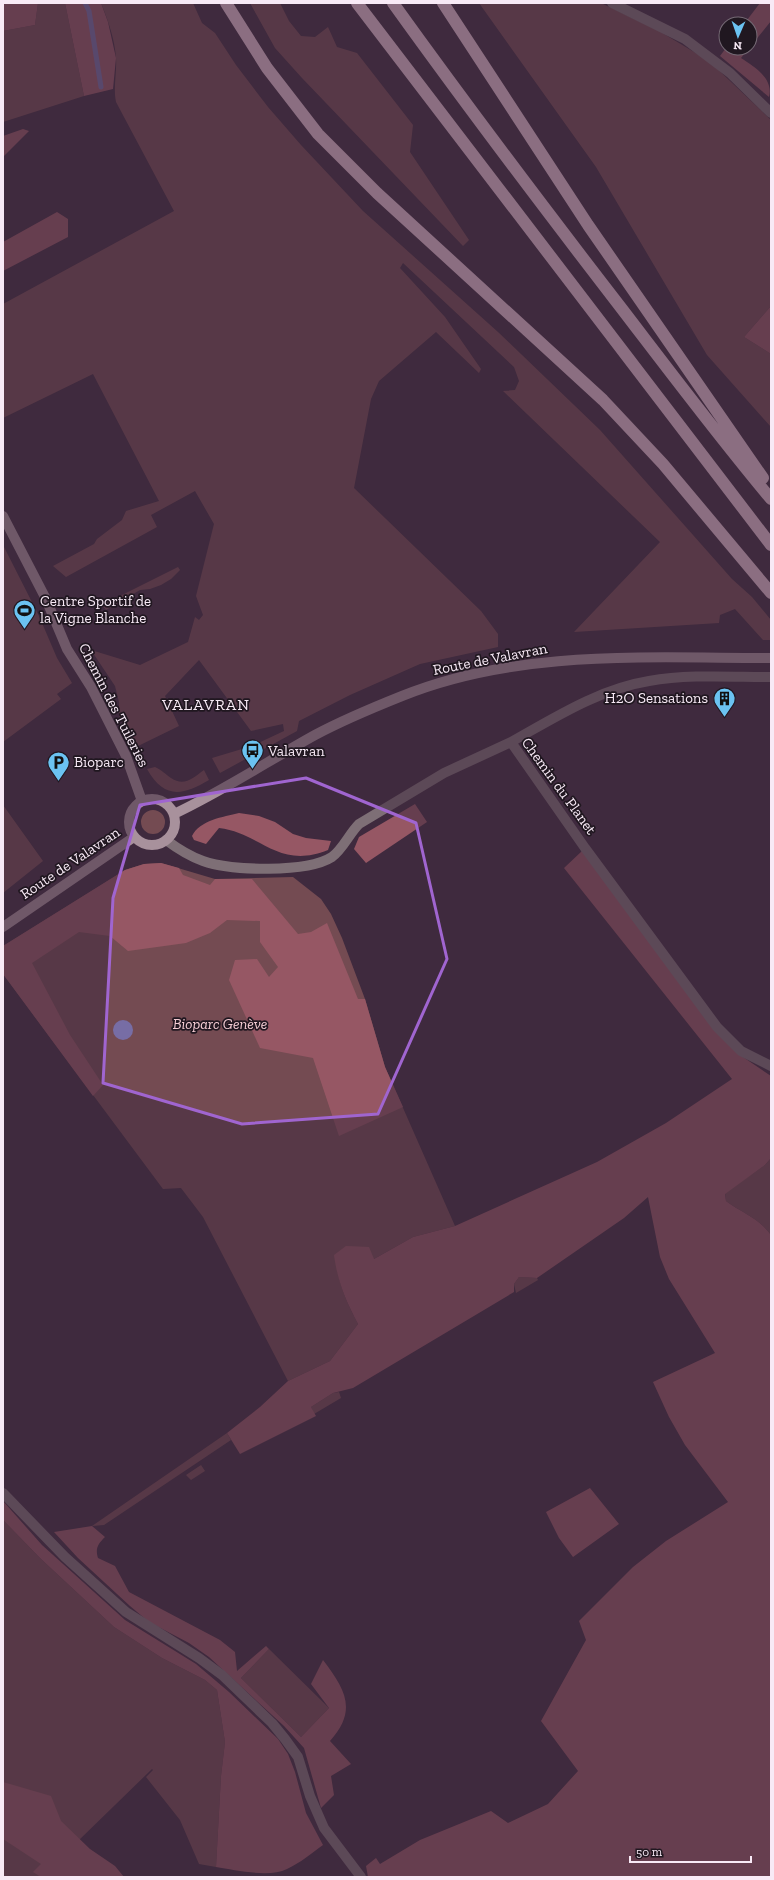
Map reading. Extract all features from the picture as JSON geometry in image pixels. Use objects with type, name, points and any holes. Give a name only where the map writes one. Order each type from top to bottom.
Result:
[{"type":"highway","points":[[226,3],[267,68],[318,134],[388,203],[603,400],[663,464],[771,593]]},
{"type":"highway","points":[[356,3],[771,545]]},
{"type":"highway","points":[[393,3],[540,203],[726,445],[771,499]]},
{"type":"highway","points":[[443,3],[588,225],[771,489]]},
{"type":"street","points":[[612,3],[684,39],[730,73],[771,113]]},
{"type":"street","name":"Chemin des Tuileries","points":[[3,516],[46,599],[68,649],[84,675],[126,756],[142,801]]},
{"type":"street","name":"Route de Valavran","points":[[174,814],[217,792],[316,735],[403,696],[437,684],[507,668],[566,660],[626,658],[771,658]]},
{"type":"street","points":[[511,742],[556,716],[601,695],[647,681],[676,677],[771,677]]},
{"type":"street","name":"Chemin du Planet","points":[[166,840],[191,856],[210,863],[232,867],[279,868],[327,860],[338,851],[349,834],[359,824],[444,773],[482,754],[511,742],[585,848],[717,1026],[741,1051],[771,1066]]},
{"type":"street","points":[[157,799],[170,807],[174,814],[174,828],[166,840],[153,845],[140,842],[134,838],[129,827],[129,815],[132,809],[142,801],[157,799]]},
{"type":"street","name":"Route de Valavran","points":[[3,927],[134,838]]},
{"type":"street","points":[[3,1493],[65,1557],[126,1612],[199,1658],[216,1671],[272,1723],[286,1738],[298,1757],[310,1796],[324,1828],[362,1877]]},
{"type":"highlighted area","points":[[306,778],[416,823],[447,959],[378,1114],[242,1124],[103,1083],[113,898],[140,805]]},
{"type":"green space","points":[[38,3],[65,3],[84,96],[3,122],[3,31],[35,25]]},
{"type":"green space","points":[[101,3],[193,3],[202,23],[215,33],[236,65],[268,107],[301,145],[363,211],[498,332],[600,430],[732,579],[752,597],[771,620],[771,640],[763,640],[735,609],[720,615],[719,623],[574,632],[660,542],[503,391],[515,390],[519,381],[514,367],[403,263],[400,268],[445,317],[481,369],[479,373],[436,332],[379,381],[371,399],[354,488],[481,611],[498,634],[498,647],[420,664],[350,695],[299,721],[297,731],[220,773],[212,758],[252,746],[284,731],[283,724],[251,731],[199,660],[165,696],[179,726],[136,747],[119,716],[119,702],[115,686],[91,650],[140,665],[188,642],[195,617],[199,620],[203,615],[196,596],[214,524],[195,491],[151,515],[157,527],[66,577],[53,566],[94,544],[97,539],[122,520],[126,511],[159,501],[93,374],[3,418],[3,304],[174,211],[116,102],[116,64],[114,44],[111,30]]},
{"type":"green space","points":[[250,3],[280,3],[289,21],[301,36],[315,37],[328,27],[337,47],[357,53],[413,125],[410,152],[469,240],[463,246],[275,48]]},
{"type":"green space","points":[[479,3],[601,3],[659,31],[709,61],[771,120],[771,306],[744,337],[771,354],[771,427],[707,355],[596,167]]},
{"type":"green space","name":"Centre Sportif de la Vigne Blanche","points":[[3,545],[39,616],[57,658],[72,683],[57,694],[61,699],[3,742]]},
{"type":"green space","points":[[178,567],[180,570],[171,579],[161,585],[150,589],[140,590],[106,610],[102,605]]},
{"type":"green space","points":[[155,767],[176,781],[180,782],[184,782],[196,776],[204,770],[209,780],[190,789],[174,792],[160,786],[153,779],[147,769]]},
{"type":"green space","points":[[3,805],[43,861],[3,893]]},
{"type":"green space","points":[[153,810],[161,814],[165,822],[161,830],[153,834],[145,830],[141,822],[145,814]]},
{"type":"green space","name":"Bioparc Genève","points":[[161,863],[215,879],[293,877],[321,899],[331,914],[342,938],[365,999],[385,1067],[455,1226],[413,1237],[374,1259],[335,1254],[338,1274],[343,1290],[349,1307],[358,1324],[330,1361],[288,1381],[203,1217],[181,1188],[163,1189],[3,974],[3,946],[125,870],[144,864]]},
{"type":"green space","points":[[771,1158],[771,1235],[756,1220],[726,1201],[725,1193],[765,1165]]},
{"type":"green space","points":[[519,1277],[537,1278],[538,1280],[516,1293],[514,1284]]},
{"type":"green space","points":[[339,1392],[341,1398],[314,1414],[311,1407],[333,1393]]},
{"type":"green space","points":[[227,1433],[231,1440],[104,1525],[92,1526]]},
{"type":"green space","points":[[201,1465],[205,1471],[191,1480],[186,1475]]},
{"type":"green space","points":[[3,1520],[41,1559],[114,1627],[162,1658],[205,1680],[217,1690],[225,1742],[221,1776],[216,1867],[199,1864],[180,1820],[146,1777],[153,1770],[152,1769],[41,1877],[3,1877]]},
{"type":"green space","points":[[269,1649],[329,1708],[301,1737],[241,1678]]},
{"type":"shaded area","points":[[3,3],[38,3],[35,25],[3,31]]},
{"type":"shaded area","points":[[65,3],[101,3],[108,22],[116,58],[113,89],[84,96]]},
{"type":"shaded area","points":[[760,3],[770,3],[771,21],[758,37],[758,16],[750,16]]},
{"type":"shaded area","points":[[720,56],[743,56],[741,58],[766,78],[770,90],[769,97]]},
{"type":"shaded area","points":[[23,129],[29,131],[3,157],[3,136]]},
{"type":"shaded area","points":[[57,212],[68,219],[68,237],[3,271],[3,242]]},
{"type":"shaded area","points":[[771,306],[771,354],[744,337]]},
{"type":"shaded area","points":[[415,804],[427,822],[366,863],[354,849],[359,837]]},
{"type":"shaded area","points":[[239,813],[259,816],[275,822],[293,834],[306,838],[331,841],[328,850],[311,855],[296,856],[270,848],[234,831],[219,828],[206,844],[194,840],[192,836],[200,826],[212,820]]},
{"type":"shaded area","points":[[582,851],[740,1055],[771,1076],[771,1158],[765,1165],[725,1194],[726,1201],[756,1220],[771,1235],[771,1877],[368,1877],[366,1866],[376,1858],[380,1864],[420,1840],[491,1811],[508,1823],[548,1804],[578,1771],[541,1721],[586,1640],[579,1621],[633,1567],[666,1541],[728,1502],[685,1445],[669,1417],[653,1382],[715,1353],[669,1279],[660,1257],[648,1197],[624,1218],[537,1278],[519,1277],[514,1284],[514,1292],[353,1388],[333,1393],[311,1407],[316,1416],[240,1454],[227,1433],[260,1407],[288,1381],[330,1361],[358,1324],[343,1291],[334,1255],[346,1246],[369,1247],[374,1259],[413,1237],[455,1226],[597,1162],[666,1123],[732,1079],[564,868]]},
{"type":"shaded area","points":[[161,863],[179,868],[183,875],[210,885],[215,879],[252,879],[298,934],[311,932],[327,923],[358,999],[365,999],[385,1067],[403,1107],[339,1136],[313,1058],[260,1048],[229,980],[235,960],[257,959],[269,977],[278,967],[260,942],[260,921],[227,920],[210,933],[186,943],[128,951],[110,936],[79,932],[32,963],[70,1035],[103,1085],[93,1096],[3,974],[3,946],[125,870],[144,864]]},
{"type":"shaded area","points":[[123,1020],[130,1023],[133,1030],[130,1037],[123,1040],[116,1037],[113,1030],[116,1023]]},
{"type":"shaded area","points":[[590,1488],[619,1524],[573,1557],[559,1538],[546,1512]]},
{"type":"shaded area","points":[[3,1501],[42,1545],[125,1620],[196,1664],[229,1692],[278,1739],[288,1754],[295,1772],[306,1813],[323,1845],[297,1864],[280,1872],[262,1873],[216,1867],[221,1776],[225,1742],[217,1690],[205,1680],[162,1658],[114,1627],[41,1559],[3,1520]]},
{"type":"shaded area","points":[[92,1526],[105,1537],[98,1546],[98,1558],[115,1566],[129,1592],[220,1640],[235,1652],[237,1671],[266,1646],[269,1649],[241,1678],[301,1737],[329,1708],[311,1684],[323,1660],[342,1690],[346,1709],[344,1719],[339,1730],[330,1741],[351,1764],[331,1776],[334,1795],[321,1808],[304,1748],[284,1726],[209,1657],[189,1643],[149,1622],[130,1606],[78,1558],[54,1532]]},
{"type":"shaded area","points":[[3,1782],[51,1796],[61,1821],[90,1849],[115,1866],[124,1877],[41,1877],[33,1872],[41,1864],[3,1839]]},
{"type":"waterway","points":[[85,3],[89,11],[101,87]]},
{"type":"place","name":"Centre Sportif de la Vigne Blanche","points":[[24,630]]},
{"type":"place","name":"H2O Sensations","points":[[724,718]]},
{"type":"place","name":"Valavran","points":[[252,770]]},
{"type":"place","name":"Bioparc","points":[[59,782]]},
{"type":"district","name":"VALAVRAN","points":[[206,704]]}]
